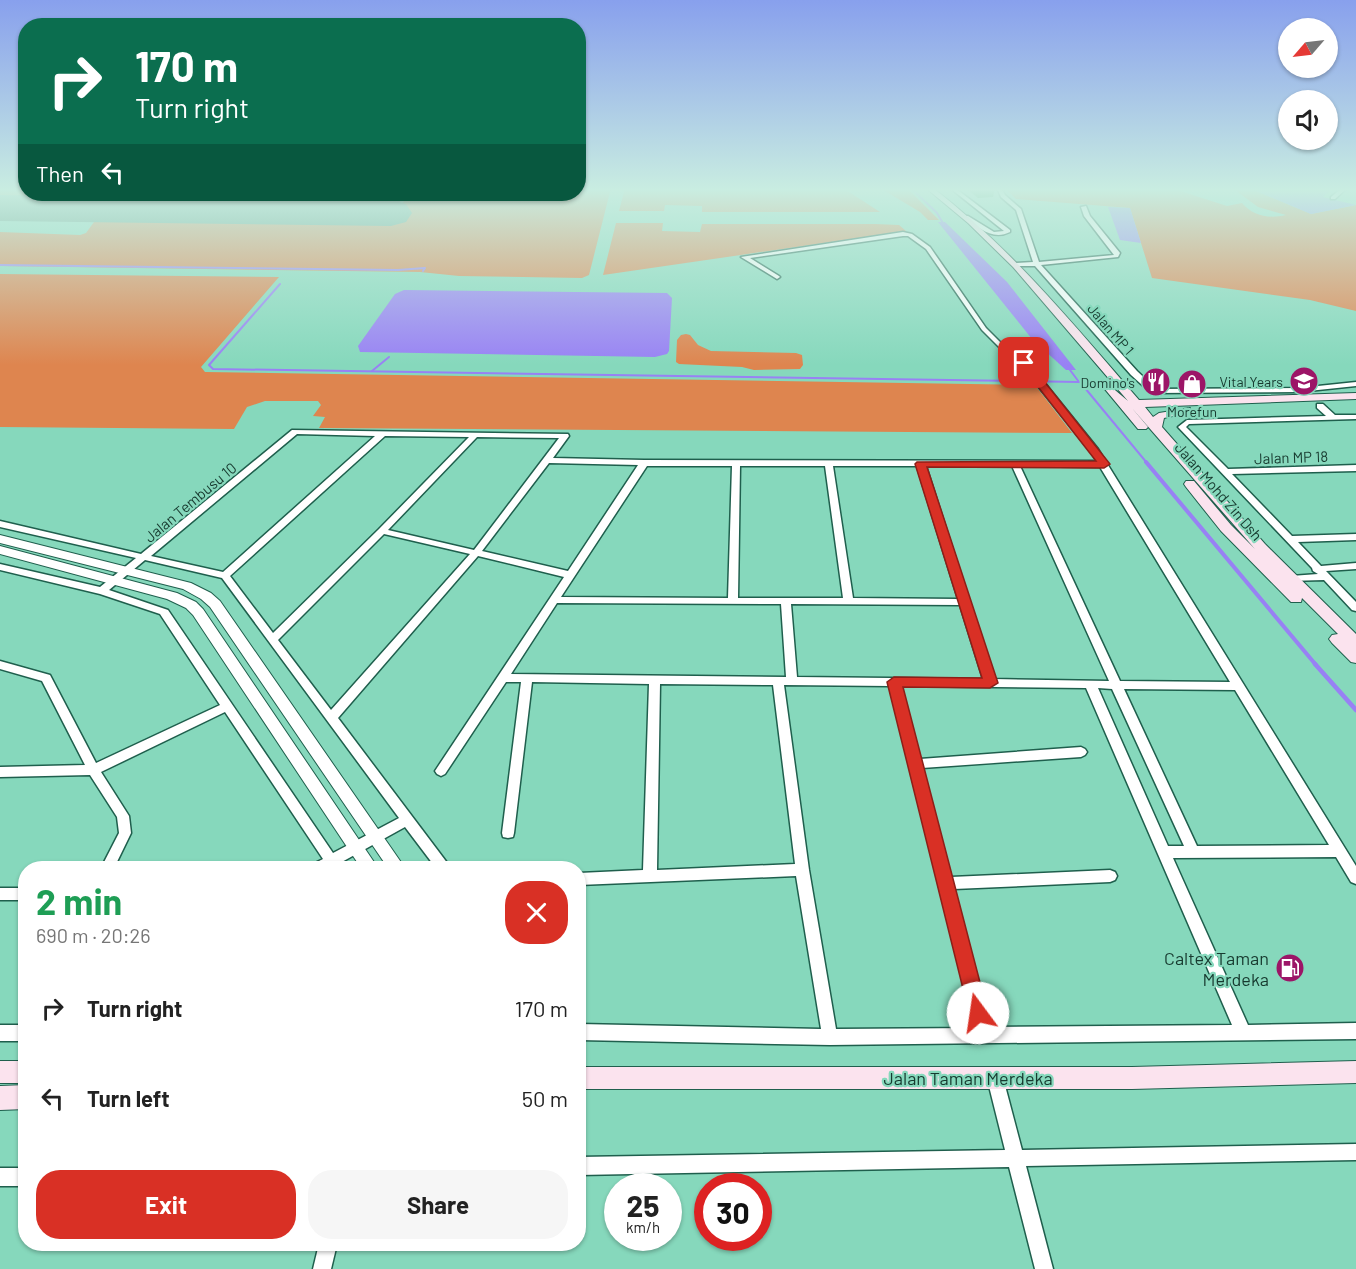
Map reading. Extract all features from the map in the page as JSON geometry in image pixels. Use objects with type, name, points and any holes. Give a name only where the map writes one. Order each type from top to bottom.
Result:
[{"type":"main road","points":[[997,247],[1016,265],[1057,315]]},
{"type":"main road","name":"Jalan Mohd Zin Dsh","points":[[1057,315],[1085,343],[1116,381],[1132,408],[1157,430],[1260,547],[1356,643]]},
{"type":"main road","name":"Jalan Mohd Zin Dsh","points":[[1057,315],[1075,344],[1132,408],[1226,528],[1356,658]]},
{"type":"main road","points":[[1116,381],[1145,398],[1175,402]]},
{"type":"main road","points":[[1132,408],[1175,402],[1356,396]]},
{"type":"main road","points":[[1132,408],[1189,409],[1356,404]]},
{"type":"main road","points":[[1157,430],[1156,423],[1159,416],[1189,409]]},
{"type":"main road","points":[[0,1072],[18,1072]]},
{"type":"main road","name":"Jalan Taman Merdeka","points":[[586,1078],[1132,1078],[1356,1072]]},
{"type":"main road","points":[[0,1098],[18,1097]]},
{"type":"street","points":[[777,277],[744,257],[810,247]]},
{"type":"street","points":[[927,247],[984,329],[1003,348],[1024,363],[1104,464],[1356,878]]},
{"type":"street","points":[[1031,247],[1037,265]]},
{"type":"street","points":[[1016,265],[1037,265],[1116,256],[1117,253],[1112,247]]},
{"type":"street","points":[[753,264],[763,254]]},
{"type":"street","name":"Jalan MP 1","points":[[1037,265],[1134,373],[1154,391],[1299,390],[1356,384]]},
{"type":"street","points":[[1320,406],[1333,418]]},
{"type":"street","points":[[1356,417],[1187,422],[1182,427],[1356,608]]},
{"type":"street","name":"Jalan Tembusu 10","points":[[102,591],[295,432],[383,433]]},
{"type":"street","points":[[225,576],[383,433],[565,436],[476,553],[331,718]]},
{"type":"street","points":[[273,639],[475,435]]},
{"type":"street","points":[[549,460],[736,464],[1104,464]]},
{"type":"street","points":[[441,771],[644,463]]},
{"type":"street","points":[[733,601],[736,464]]},
{"type":"street","points":[[829,464],[849,602]]},
{"type":"street","points":[[921,464],[990,683]]},
{"type":"street","points":[[1015,464],[1193,852]]},
{"type":"street","name":"Jalan MP 18","points":[[1227,472],[1356,468]]},
{"type":"street","points":[[0,524],[225,576],[438,861]]},
{"type":"street","points":[[382,531],[570,575]]},
{"type":"street","points":[[1291,539],[1356,537]]},
{"type":"street","points":[[0,539],[121,575],[182,599],[198,612],[365,861]]},
{"type":"street","points":[[0,550],[187,586],[206,596],[215,604],[392,861]]},
{"type":"street","points":[[1291,579],[1356,566]]},
{"type":"street","points":[[0,567],[102,591],[164,612],[331,861]]},
{"type":"street","points":[[553,600],[965,602]]},
{"type":"street","points":[[786,602],[785,681],[802,870],[830,1037]]},
{"type":"street","points":[[0,665],[46,678],[93,770],[123,816],[125,833],[111,861]]},
{"type":"street","points":[[502,678],[1239,686]]},
{"type":"street","points":[[508,833],[527,678]]},
{"type":"street","points":[[650,876],[655,679]]},
{"type":"street","points":[[894,682],[984,1034]]},
{"type":"street","points":[[1090,684],[1243,1032]]},
{"type":"street","points":[[0,772],[93,770],[228,706]]},
{"type":"street","points":[[915,764],[1081,752]]},
{"type":"street","points":[[340,861],[407,820]]},
{"type":"street","points":[[1163,852],[1339,851]]},
{"type":"street","points":[[586,879],[802,870]]},
{"type":"street","points":[[945,883],[1110,876]]},
{"type":"street","points":[[0,894],[18,894]]},
{"type":"street","points":[[586,1032],[830,1037],[1356,1031]]},
{"type":"street","points":[[0,1033],[18,1033]]},
{"type":"street","points":[[995,1078],[1044,1269]]},
{"type":"street","points":[[586,1166],[1356,1152]]},
{"type":"street","points":[[0,1177],[18,1177]]},
{"type":"street","points":[[322,1269],[326,1251]]},
{"type":"shaded area","points":[[0,247],[596,247],[589,275],[582,278],[459,276],[420,272],[0,266]]},
{"type":"shaded area","points":[[610,247],[794,247],[603,275]]},
{"type":"shaded area","points":[[958,247],[971,247],[1007,282],[1076,370],[1066,370],[1032,339]]},
{"type":"shaded area","points":[[1142,247],[1356,247],[1356,311],[1310,300],[1152,278]]},
{"type":"shaded area","points":[[0,274],[279,277],[201,367],[205,372],[1035,385],[1072,433],[319,428],[325,417],[313,416],[321,405],[318,401],[265,401],[247,407],[234,429],[0,427]]},
{"type":"shaded area","points":[[404,290],[667,293],[672,298],[669,351],[667,354],[655,357],[360,352],[358,346],[395,294]]},
{"type":"shaded area","points":[[681,335],[690,335],[698,345],[711,351],[796,353],[802,355],[803,365],[800,369],[754,370],[742,367],[679,364],[676,362],[677,340]]},
{"type":"waterway","points":[[0,265],[398,270],[425,268],[423,271]]},
{"type":"waterway","points":[[280,284],[209,365],[213,369],[1079,382]]},
{"type":"waterway","points":[[372,371],[389,357]]},
{"type":"waterway","points":[[1067,366],[1079,382]]},
{"type":"waterway","points":[[1079,382],[1147,463]]},
{"type":"waterway","points":[[1146,462],[1316,665]]},
{"type":"waterway","points":[[1315,664],[1356,710]]},
{"type":"place","name":"Vital Years","points":[[1304,381]]},
{"type":"place","name":"Domino's","points":[[1156,382]]},
{"type":"place","name":"Morefun","points":[[1192,384]]},
{"type":"place","name":"Caltex Taman Merdeka","points":[[1290,968]]},
{"type":"route","points":[[978,1013],[894,682],[990,683],[921,464],[1104,464],[1024,363]]}]
